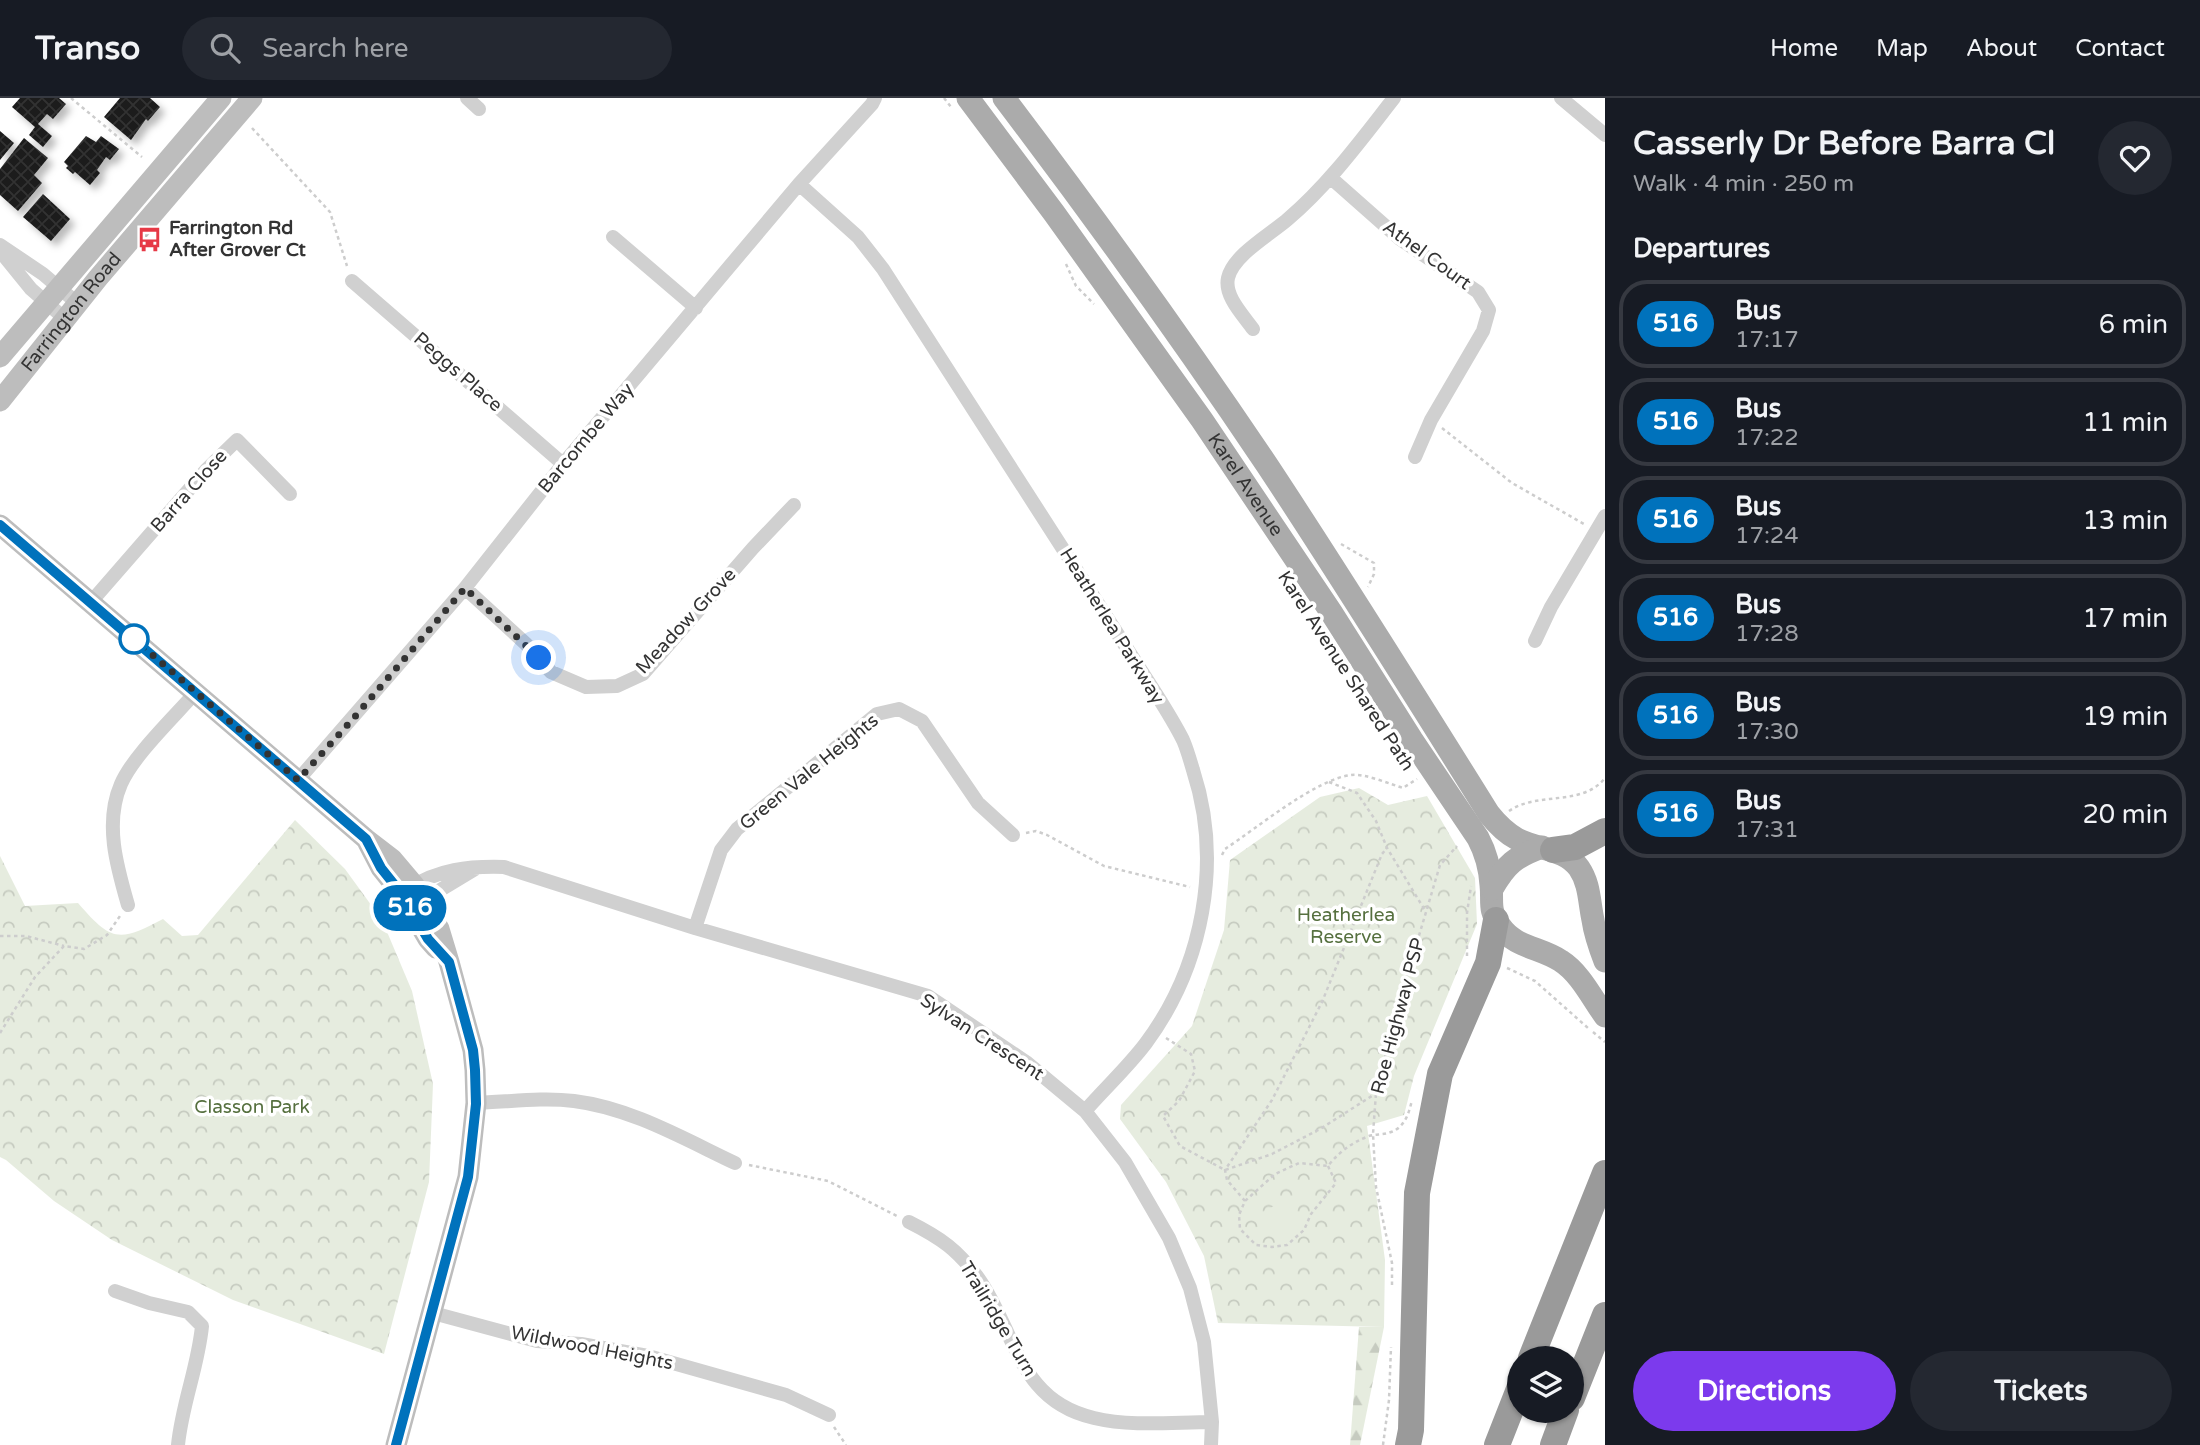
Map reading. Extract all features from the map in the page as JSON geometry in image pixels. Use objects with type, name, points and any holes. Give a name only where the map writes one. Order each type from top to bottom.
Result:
[{"type":"highway","points":[[1548,849],[1575,847],[1605,831]]},
{"type":"highway","points":[[1408,1445],[1411,1430],[1417,1193],[1440,1074],[1466,1011],[1478,960],[1496,920]]},
{"type":"highway","points":[[1536,1346],[1605,1173]]},
{"type":"highway","points":[[1584,1368],[1605,1315]]},
{"type":"highway","points":[[1497,1445],[1507,1420]]},
{"type":"highway","points":[[1553,1445],[1561,1423]]},
{"type":"main road","name":"Karel Avenue","points":[[1004,98],[1117,250],[1267,466],[1402,673],[1489,814],[1498,826],[1517,839],[1548,849],[1574,862],[1587,884],[1597,940],[1605,961]]},
{"type":"main road","name":"Karel Avenue","points":[[960,103],[1104,284],[1246,485],[1331,612],[1478,838],[1486,853],[1492,889],[1490,906],[1496,920]]},
{"type":"main road","points":[[1067,181],[1074,211],[1117,272],[1112,283],[1104,284]]},
{"type":"main road","points":[[1492,889],[1511,861],[1548,849]]},
{"type":"main road","points":[[1496,920],[1511,938],[1520,944],[1563,961],[1581,981],[1605,1016]]},
{"type":"street","name":"Farrington Road","points":[[0,357],[221,98]]},
{"type":"street","name":"Farrington Road","points":[[0,401],[71,311],[252,98]]},
{"type":"street","points":[[467,98],[479,108]]},
{"type":"street","name":"Barcombe Way","points":[[298,780],[465,588],[563,464],[875,98]]},
{"type":"street","points":[[1253,329],[1231,299],[1227,279],[1237,261],[1290,218],[1331,178],[1394,98]]},
{"type":"street","points":[[1561,98],[1605,135]]},
{"type":"street","name":"Athel Court","points":[[1331,178],[1400,239],[1478,292],[1489,310],[1483,331],[1431,420],[1415,457]]},
{"type":"street","name":"Heatherlea Parkway","points":[[799,184],[858,237],[883,269],[1153,689],[1183,741],[1200,792],[1208,845],[1206,891],[1191,958],[1172,1002],[1145,1044],[1085,1111]]},
{"type":"street","points":[[613,237],[696,308]]},
{"type":"street","points":[[0,246],[43,274],[52,295],[71,311]]},
{"type":"street","points":[[0,251],[31,289],[52,295],[71,311]]},
{"type":"street","name":"Peggs Place","points":[[352,281],[563,464]]},
{"type":"street","name":"Barra Close","points":[[91,601],[206,470],[237,439],[290,494]]},
{"type":"street","name":"Meadow Grove","points":[[465,588],[526,644],[551,672],[586,687],[617,686],[643,674],[794,505]]},
{"type":"street","points":[[1535,641],[1551,607],[1605,516]]},
{"type":"street","points":[[0,525],[366,839],[381,868],[412,897],[428,939],[449,962],[473,1050],[476,1104],[468,1177],[396,1445]]},
{"type":"street","points":[[128,905],[113,842],[115,803],[121,784],[132,765],[195,693]]},
{"type":"street","name":"Green Vale Heights","points":[[695,928],[721,850],[737,829],[877,714],[899,709],[922,721],[978,803],[1013,835]]},
{"type":"street","name":"Sylvan Crescent","points":[[412,897],[450,869],[504,867],[695,928],[928,996],[1026,1062],[1085,1111],[1125,1162],[1169,1238],[1190,1289],[1204,1342],[1212,1422],[1211,1445]]},
{"type":"street","points":[[476,1104],[547,1100],[591,1104],[636,1117],[735,1163]]},
{"type":"street","name":"Trailridge Turn","points":[[909,1222],[939,1237],[960,1256],[979,1279],[1016,1355],[1030,1376],[1049,1396],[1072,1410],[1092,1418],[1114,1422],[1212,1422]]},
{"type":"street","points":[[115,1291],[149,1303],[188,1312],[202,1326],[200,1347],[180,1426],[178,1445]]},
{"type":"street","name":"Wildwood Heights","points":[[433,1313],[537,1341],[581,1344],[648,1356],[786,1395],[829,1415]]},
{"type":"path","points":[[71,98],[142,157]]},
{"type":"path","points":[[944,98],[960,103]]},
{"type":"path","points":[[249,125],[330,212],[352,281]]},
{"type":"path","points":[[1065,262],[1076,286],[1098,307]]},
{"type":"path","points":[[1431,420],[1511,483],[1576,520]]},
{"type":"path","name":"Karel Avenue Shared Path","points":[[1329,782],[1352,774],[1403,788],[1417,779],[1410,771]]},
{"type":"path","points":[[1503,814],[1525,802],[1584,794],[1605,778]]},
{"type":"path","points":[[1220,861],[1225,849],[1310,791],[1329,782],[1357,793],[1376,821],[1387,848],[1426,912]]},
{"type":"path","points":[[1013,835],[1036,831],[1104,866],[1206,891]]},
{"type":"path","points":[[1457,838],[1464,847]]},
{"type":"path","name":"Roe Highway PSP","points":[[1392,1286],[1392,1263],[1376,1187],[1373,1135],[1376,1093],[1396,1013],[1440,865],[1457,846]]},
{"type":"path","points":[[1245,1201],[1227,1180],[1225,1170],[1272,1100],[1322,1002],[1382,854],[1387,848]]},
{"type":"path","points":[[1472,877],[1468,913],[1478,960],[1509,969],[1535,981],[1605,1042]]},
{"type":"path","points":[[0,936],[26,936],[84,949],[107,935],[128,905]]},
{"type":"path","points":[[0,1033],[35,977],[64,946]]},
{"type":"path","points":[[1154,1030],[1191,1054],[1195,1072],[1179,1101],[1163,1116],[1180,1146],[1225,1170],[1272,1154],[1320,1129],[1376,1093]]},
{"type":"path","points":[[1328,1166],[1341,1151],[1373,1135]]},
{"type":"path","points":[[735,1163],[828,1181],[909,1222]]},
{"type":"path","points":[[1299,1163],[1328,1166],[1336,1183],[1311,1214],[1304,1230],[1287,1245],[1255,1245],[1240,1229],[1239,1215],[1245,1201],[1275,1174],[1299,1163]]},
{"type":"path","points":[[1383,1445],[1389,1400],[1391,1335]]},
{"type":"path","points":[[829,1415],[838,1436],[846,1445]]},
{"type":"green space","name":"Heatherlea Reserve","points":[[1359,788],[1388,805],[1427,796],[1475,878],[1477,924],[1414,1076],[1404,1115],[1367,1126],[1385,1260],[1384,1327],[1218,1323],[1204,1256],[1166,1182],[1120,1119],[1121,1105],[1192,1026],[1224,930],[1230,860],[1320,797]]},
{"type":"green space","name":"Classon Park","points":[[295,820],[345,869],[382,920],[412,991],[433,1084],[429,1182],[384,1354],[233,1300],[112,1240],[54,1201],[0,1157],[0,856],[25,906],[78,903],[99,925],[116,934],[135,932],[163,919],[182,936],[198,935]]},
{"type":"green space","points":[[1286,1200],[1301,1237],[1277,1244],[1264,1211]]},
{"type":"green space","points":[[1359,1327],[1384,1327],[1360,1445],[1350,1445]]},
{"type":"building","points":[[20,98],[59,98],[66,104],[53,119],[47,114],[38,124],[52,136],[43,147],[29,135],[35,127],[12,107]]},
{"type":"building","points":[[120,98],[150,98],[160,107],[148,121],[146,119],[131,140],[104,117]]},
{"type":"building","points":[[0,131],[14,143],[0,160]]},
{"type":"building","points":[[86,136],[96,142],[101,136],[119,149],[110,160],[106,157],[97,170],[100,173],[90,185],[66,168],[68,166],[64,162]]},
{"type":"building","points":[[24,138],[48,158],[34,175],[42,183],[18,211],[0,195],[0,169]]},
{"type":"building","points":[[43,194],[70,219],[51,241],[23,217]]},
{"type":"bus line","name":"516","points":[[0,525],[366,839],[381,868],[401,893],[428,939],[449,962],[473,1050],[476,1104],[473,1143],[468,1177],[396,1445]]},
{"type":"place","name":"Farrington Rd After Grover Ct","points":[[149,239]]},
{"type":"route","points":[[134,639],[298,780],[465,588],[539,658]]}]
